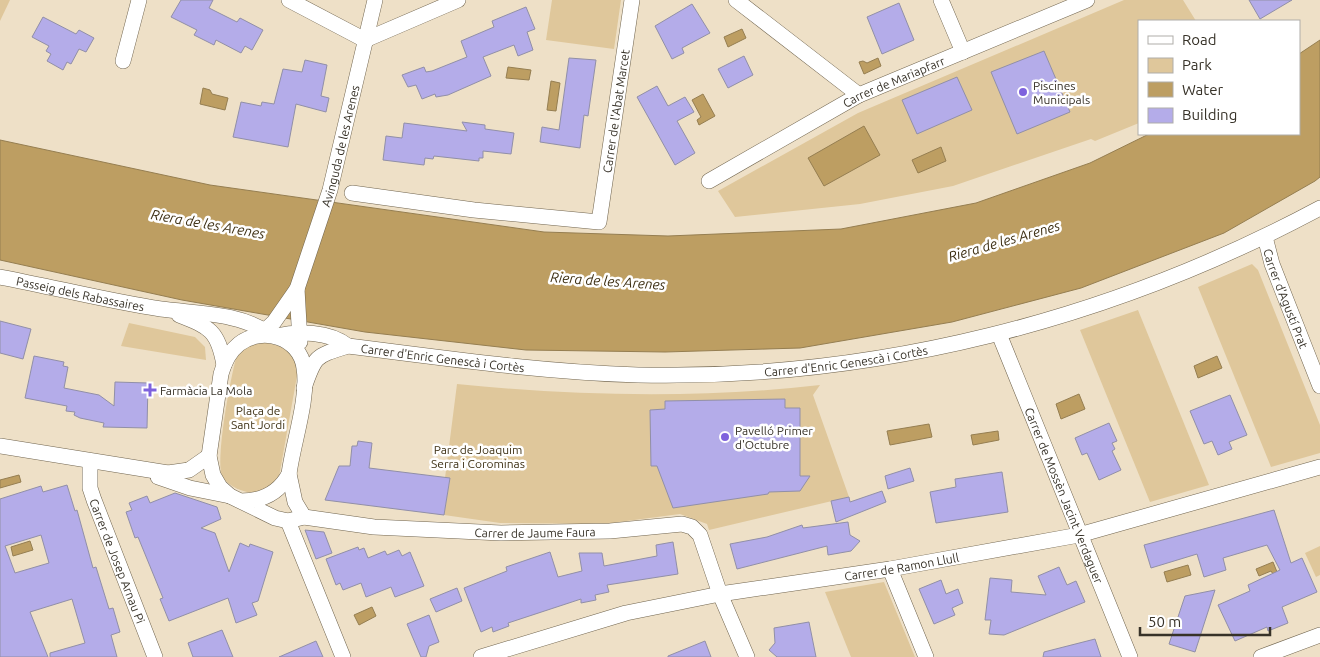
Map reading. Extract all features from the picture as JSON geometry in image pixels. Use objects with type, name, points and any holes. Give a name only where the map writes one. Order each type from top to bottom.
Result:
[{"type":"street","points":[[123,61],[139,0]]},
{"type":"street","points":[[289,0],[365,40],[458,0]]},
{"type":"street","name":"Avinguda de les Arenes","points":[[270,332],[297,289],[330,190],[375,0]]},
{"type":"street","name":"Carrer de l'Abat Marcet","points":[[352,193],[474,210],[599,222],[632,0]]},
{"type":"street","points":[[736,0],[859,95]]},
{"type":"street","points":[[941,0],[963,52]]},
{"type":"street","name":"Carrer de Mariapfarr","points":[[708,181],[859,95],[1087,0]]},
{"type":"street","name":"Carrer d'Enric Genescà i Cortès","points":[[304,388],[313,364],[319,356],[327,351],[348,346],[531,369],[673,375],[735,374],[826,365],[907,354],[999,334],[1090,308],[1151,286],[1265,237],[1320,208]]},
{"type":"street","name":"Carrer d'Agustí Prat","points":[[1265,237],[1272,264],[1320,386]]},
{"type":"street","name":"Passeig dels Rabassaires","points":[[0,277],[161,309],[199,312],[231,318],[270,332]]},
{"type":"street","name":"Avinguda de les Arenes","points":[[297,289],[300,352]]},
{"type":"street","name":"Passeig dels Rabassaires","points":[[161,309],[199,322],[213,331],[221,349],[224,365]]},
{"type":"street","name":"Carrer d'Enric Genescà i Cortès","points":[[270,332],[299,330],[341,340],[348,346]]},
{"type":"street","points":[[138,468],[190,488],[236,499],[253,501],[275,492],[283,485],[289,474],[304,388],[305,369],[300,352],[270,332],[249,338],[237,345],[224,365],[209,456],[216,482],[236,499],[275,518],[288,522],[343,657]]},
{"type":"street","name":"Carrer de Mossèn Jacint Verdaguer","points":[[999,334],[1079,536],[1130,657]]},
{"type":"street","points":[[0,446],[90,462],[179,473],[189,470],[209,456]]},
{"type":"street","name":"Carrer de Josep Arnau Pi","points":[[90,462],[90,488],[94,500],[156,657]]},
{"type":"street","name":"Carrer de Ramon Llull","points":[[481,657],[626,613],[720,594],[1079,536],[1320,467]]},
{"type":"street","points":[[289,474],[295,502],[304,517]]},
{"type":"street","name":"Carrer de Jaume Faura","points":[[288,522],[304,517],[374,527],[483,532],[610,531],[682,524],[692,527],[700,535],[720,594],[747,657]]},
{"type":"street","points":[[890,568],[926,657]]},
{"type":"street","points":[[1261,657],[1320,635]]},
{"type":"green space","points":[[0,0],[10,0],[0,21]]},
{"type":"green space","points":[[552,0],[621,0],[614,49],[546,40]]},
{"type":"green space","name":"Piscines Municipals","points":[[1124,0],[1183,0],[1195,20],[1138,20],[1138,123],[1095,141],[1091,139],[953,186],[860,204],[735,217],[718,191],[858,113]]},
{"type":"green space","points":[[1252,264],[1258,270],[1320,425],[1320,453],[1271,467],[1198,287]]},
{"type":"green space","points":[[1138,310],[1209,485],[1150,502],[1080,330]]},
{"type":"green space","points":[[129,323],[195,337],[205,347],[206,360],[121,346]]},
{"type":"green space","name":"Plaça de Sant Jordi","points":[[262,342],[283,348],[288,352],[295,361],[297,376],[279,477],[262,491],[247,492],[226,482],[222,476],[220,467],[222,435],[237,355],[248,345]]},
{"type":"green space","name":"Parc de Joaquim Serra i Corominas","points":[[457,384],[547,391],[638,394],[729,392],[820,385],[813,395],[849,497],[709,530],[707,524],[680,514],[604,524],[500,523],[444,515],[450,479],[445,478]]},
{"type":"green space","points":[[1320,546],[1320,575],[1316,577],[1305,553]]},
{"type":"green space","points":[[884,582],[915,657],[851,657],[825,592]]},
{"type":"water","points":[[742,29],[746,38],[728,47],[724,37]]},
{"type":"water","name":"Riera de les Arenes","points":[[1320,40],[1320,177],[1315,181],[1224,233],[1081,288],[952,322],[800,348],[665,352],[526,350],[365,332],[182,300],[0,260],[0,140],[210,185],[544,232],[668,236],[841,229],[976,203],[1090,163],[1147,135],[1300,135],[1300,53]]},
{"type":"water","points":[[878,58],[881,66],[864,74],[859,62],[867,63]]},
{"type":"water","points":[[508,67],[531,70],[529,80],[506,78]]},
{"type":"water","points":[[551,81],[560,83],[556,111],[547,110]]},
{"type":"water","points":[[203,88],[210,90],[212,94],[228,98],[225,110],[200,104]]},
{"type":"water","points":[[703,94],[715,116],[699,125],[697,120],[701,117],[692,100]]},
{"type":"water","points":[[864,126],[880,155],[824,186],[808,158]]},
{"type":"water","points":[[941,147],[946,161],[918,173],[912,160]]},
{"type":"water","points":[[1217,356],[1222,368],[1198,378],[1194,366]]},
{"type":"water","points":[[1079,394],[1085,409],[1061,419],[1056,404]]},
{"type":"water","points":[[929,424],[932,437],[890,445],[887,431]]},
{"type":"water","points":[[998,431],[999,440],[973,445],[971,435]]},
{"type":"water","points":[[19,475],[21,482],[0,488],[0,480]]},
{"type":"water","points":[[30,541],[33,550],[13,556],[11,547]]},
{"type":"water","points":[[1273,562],[1277,572],[1273,574],[1271,571],[1259,576],[1256,569]]},
{"type":"water","points":[[1188,565],[1191,575],[1167,582],[1164,572]]},
{"type":"water","points":[[372,607],[376,616],[359,625],[354,615]]},
{"type":"building","points":[[181,0],[213,0],[209,8],[237,22],[240,18],[263,30],[252,50],[245,46],[241,53],[216,40],[214,45],[194,35],[197,30],[171,17]]},
{"type":"building","points":[[1249,0],[1292,0],[1260,19]]},
{"type":"building","points":[[899,3],[914,40],[882,54],[867,17]]},
{"type":"building","points":[[692,4],[710,33],[682,48],[684,53],[672,59],[655,26]]},
{"type":"building","points":[[526,7],[535,29],[527,32],[533,50],[518,56],[514,45],[483,57],[491,76],[448,95],[436,97],[435,94],[422,99],[416,85],[408,87],[402,75],[424,67],[426,72],[432,71],[467,57],[461,41],[494,27],[492,21]]},
{"type":"building","points":[[43,17],[76,34],[79,30],[94,38],[86,52],[79,49],[71,64],[67,62],[63,70],[47,61],[51,54],[46,51],[49,46],[32,37]]},
{"type":"building","points":[[1044,51],[1070,112],[1017,134],[991,72]]},
{"type":"building","points":[[744,56],[753,75],[728,88],[718,69]]},
{"type":"building","points":[[569,58],[596,60],[588,116],[584,115],[580,148],[540,142],[542,127],[559,130]]},
{"type":"building","points":[[305,60],[327,65],[321,96],[329,98],[326,112],[296,104],[288,147],[233,137],[241,102],[261,106],[262,102],[274,104],[283,69],[302,72]]},
{"type":"building","points":[[957,77],[972,110],[917,134],[902,100]]},
{"type":"building","points":[[657,86],[668,106],[685,97],[694,112],[677,121],[695,153],[675,165],[637,97]]},
{"type":"building","points":[[462,122],[485,125],[485,129],[514,133],[511,154],[483,151],[483,158],[479,158],[479,161],[434,156],[433,159],[425,158],[424,165],[383,160],[386,136],[402,138],[404,123],[467,131]]},
{"type":"building","points":[[0,321],[31,329],[23,359],[0,353]]},
{"type":"building","points":[[34,356],[64,362],[63,366],[68,367],[64,388],[99,395],[114,406],[115,382],[148,383],[147,428],[103,427],[104,423],[80,418],[74,415],[75,412],[66,411],[67,406],[25,398]]},
{"type":"building","points":[[1230,395],[1247,435],[1229,442],[1232,449],[1218,455],[1212,441],[1204,444],[1190,411]]},
{"type":"building","name":"Pavelló Primer d'Octubre","points":[[785,399],[785,408],[800,408],[800,476],[810,476],[800,491],[769,492],[768,494],[673,508],[657,466],[651,466],[650,410],[665,409],[665,401]]},
{"type":"building","points":[[1109,423],[1117,441],[1112,443],[1115,449],[1112,451],[1121,470],[1099,480],[1087,453],[1082,455],[1075,438]]},
{"type":"building","points":[[358,441],[372,443],[369,468],[450,478],[444,515],[325,500],[339,466],[350,466],[352,446],[357,446]]},
{"type":"building","points":[[910,468],[914,481],[888,489],[885,476]]},
{"type":"building","points":[[1002,472],[1008,512],[936,523],[930,492],[956,487],[955,479]]},
{"type":"building","points":[[67,485],[75,511],[77,510],[93,568],[96,567],[109,609],[113,608],[120,632],[111,635],[117,657],[50,657],[50,653],[85,643],[72,599],[30,612],[48,657],[0,657],[0,499],[41,486],[43,492]],"holes":[[[41,535],[49,563],[15,573],[5,546]]]},
{"type":"building","points":[[882,491],[886,502],[836,522],[831,501],[849,497],[850,502]]},
{"type":"building","points":[[175,493],[217,507],[221,519],[201,528],[215,533],[229,572],[240,543],[249,547],[250,544],[273,552],[258,601],[252,603],[257,615],[236,623],[228,598],[169,621],[160,599],[163,598],[138,537],[135,538],[126,512],[132,510],[129,503],[147,496],[150,503]]},
{"type":"building","points":[[1274,510],[1291,563],[1302,558],[1317,592],[1282,607],[1288,623],[1268,631],[1267,627],[1235,641],[1218,605],[1250,591],[1248,585],[1280,570],[1267,545],[1223,558],[1226,570],[1204,577],[1197,554],[1151,568],[1144,545]]},
{"type":"building","points":[[848,522],[850,535],[860,541],[851,551],[828,555],[827,546],[737,569],[730,544],[767,537],[802,525],[803,528]]},
{"type":"building","points":[[305,530],[324,532],[332,553],[316,559]]},
{"type":"building","points":[[673,542],[678,574],[607,585],[609,592],[595,595],[596,600],[581,603],[581,599],[508,623],[509,626],[493,632],[492,627],[481,632],[464,588],[507,571],[506,567],[550,552],[558,577],[582,571],[579,553],[602,553],[604,566],[657,556],[656,545]]},
{"type":"building","points":[[358,547],[359,550],[364,548],[368,558],[385,551],[387,555],[399,550],[402,556],[410,552],[424,586],[395,597],[391,587],[366,597],[361,583],[343,590],[340,583],[336,585],[326,559]]},
{"type":"building","points":[[1059,567],[1067,585],[1076,581],[1085,602],[1004,635],[989,634],[991,620],[985,620],[990,578],[1012,580],[1011,592],[1046,595],[1038,576]]},
{"type":"building","points":[[941,580],[946,594],[958,589],[963,603],[952,608],[955,615],[934,624],[919,589]]},
{"type":"building","points":[[457,588],[462,601],[436,612],[430,599]]},
{"type":"building","points":[[1215,590],[1195,652],[1169,644],[1185,596]]},
{"type":"building","points":[[429,615],[439,642],[429,646],[426,657],[421,657],[407,624]]},
{"type":"building","points":[[809,622],[816,657],[777,657],[769,650],[775,643],[774,628]]},
{"type":"building","points":[[222,630],[233,657],[193,657],[188,643]]},
{"type":"building","points":[[1095,639],[1101,657],[1043,657],[1044,652]]},
{"type":"building","points":[[316,641],[323,657],[279,657]]},
{"type":"building","points":[[705,641],[711,657],[668,657],[668,656]]},
{"type":"place","name":"Piscines Municipals","points":[[1023,92]]},
{"type":"place","name":"Farmàcia La Mola","points":[[150,390]]},
{"type":"place","name":"Pavelló Primer d'Octubre","points":[[725,437]]}]
